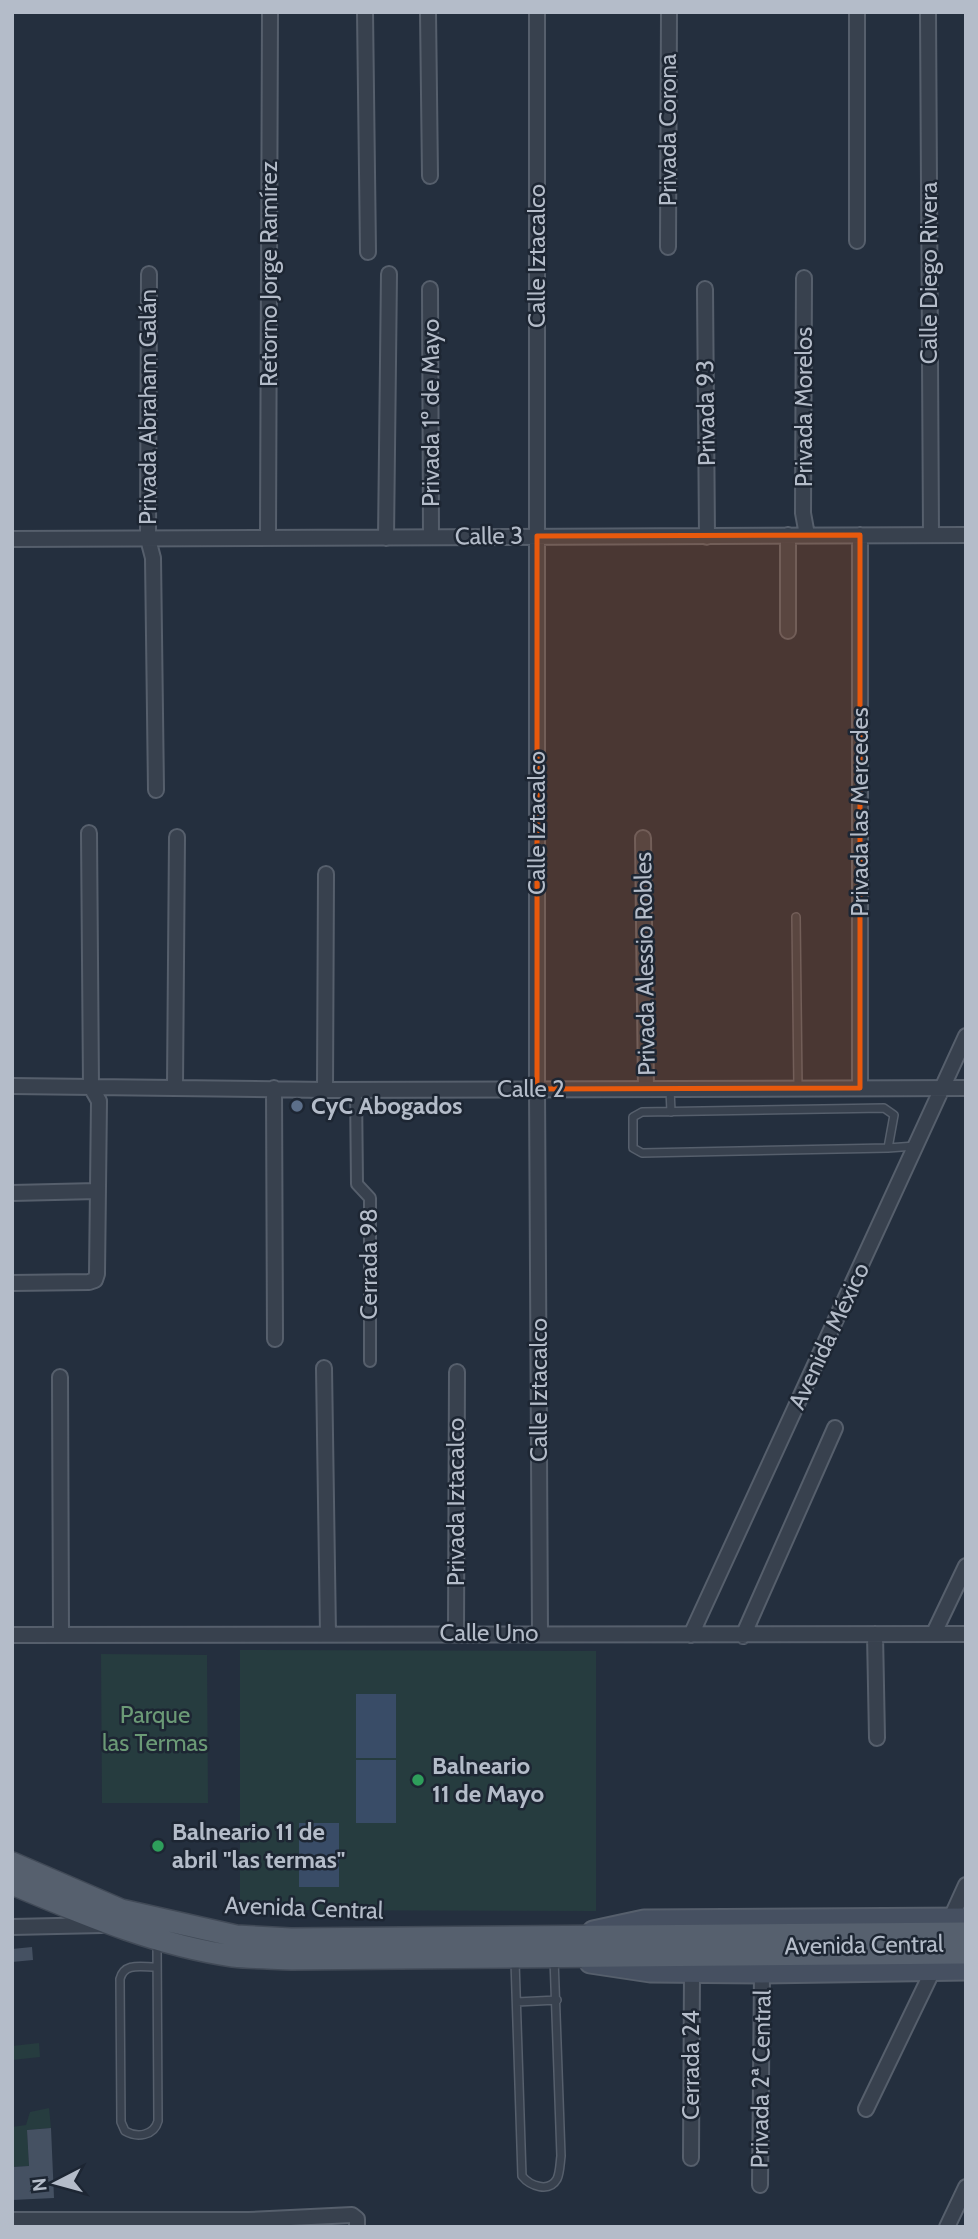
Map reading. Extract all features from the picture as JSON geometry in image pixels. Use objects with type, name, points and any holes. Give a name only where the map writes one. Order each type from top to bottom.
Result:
[{"type":"main road","name":"Avenida Central","points":[[12,1863],[121,1910],[236,1937],[290,1939],[966,1933]]},
{"type":"main road","name":"Avenida Central","points":[[12,1884],[109,1924],[156,1939],[234,1956],[554,1958],[966,1952]]},
{"type":"main road","name":"Avenida Central","points":[[563,1937],[644,1920],[958,1918]]},
{"type":"main road","name":"Avenida Central","points":[[554,1958],[650,1972],[966,1970]]},
{"type":"street","name":"Retorno Jorge Ramírez","points":[[268,537],[270,12]]},
{"type":"street","points":[[365,12],[368,252]]},
{"type":"street","points":[[428,12],[429,176]]},
{"type":"street","name":"Calle Iztacalco","points":[[537,12],[540,1633]]},
{"type":"street","name":"Privada Corona","points":[[668,247],[669,12]]},
{"type":"street","points":[[857,12],[857,241]]},
{"type":"street","name":"Calle Diego Rivera","points":[[928,12],[931,535]]},
{"type":"street","name":"Privada Abraham Galán","points":[[149,274],[148,540],[153,558],[156,790]]},
{"type":"street","points":[[386,538],[388,274]]},
{"type":"street","name":"Privada Morelos","points":[[804,278],[803,513],[807,535]]},
{"type":"street","name":"Privada 1º de Mayo","points":[[430,289],[431,537]]},
{"type":"street","name":"Privada 93","points":[[705,289],[707,537]]},
{"type":"street","points":[[788,535],[788,631]]},
{"type":"street","name":"Privada las Mercedes","points":[[860,535],[860,1088]]},
{"type":"street","name":"Calle 3","points":[[12,539],[966,535]]},
{"type":"street","points":[[12,1283],[89,1282],[95,1280],[98,1267],[99,1101],[91,1087],[89,833]]},
{"type":"street","points":[[176,1086],[177,837]]},
{"type":"street","name":"Privada Alessio Robles","points":[[643,838],[646,1089]]},
{"type":"street","points":[[325,1090],[326,874]]},
{"type":"street","name":"Avenida México","points":[[691,1636],[966,1036]]},
{"type":"street","name":"Calle 2","points":[[12,1086],[325,1090],[966,1088]]},
{"type":"street","points":[[274,1088],[275,1339]]},
{"type":"street","name":"Cerrada 98","points":[[356,1089],[357,1184],[370,1198],[370,1361]]},
{"type":"street","points":[[12,1193],[97,1191]]},
{"type":"street","points":[[324,1368],[328,1634]]},
{"type":"street","name":"Privada Iztacalco","points":[[456,1633],[457,1372]]},
{"type":"street","points":[[60,1377],[61,1635]]},
{"type":"street","points":[[743,1636],[835,1428]]},
{"type":"street","points":[[934,1633],[966,1566]]},
{"type":"street","points":[[875,1634],[877,1738]]},
{"type":"street","name":"Calle Uno","points":[[12,1635],[966,1634]]},
{"type":"street","points":[[958,1918],[966,1885]]},
{"type":"street","points":[[12,1927],[109,1924]]},
{"type":"street","points":[[866,2109],[933,1970]]},
{"type":"street","name":"Cerrada 24","points":[[691,2158],[692,1972]]},
{"type":"street","name":"Privada 2ª Central","points":[[760,2185],[762,1973]]},
{"type":"street","points":[[947,2227],[966,2188]]},
{"type":"street","points":[[12,2220],[294,2223],[352,2215],[358,2219],[357,2227]]},
{"type":"lane","points":[[796,917],[798,1088]]},
{"type":"lane","points":[[670,1089],[671,1112]]},
{"type":"lane","points":[[888,1148],[894,1115],[884,1108],[642,1112],[634,1117],[632,1143],[637,1152],[888,1148],[916,1146]]},
{"type":"lane","points":[[156,1939],[158,2121],[151,2133],[134,2135],[125,2132],[121,2122],[120,1979],[123,1970],[127,1968],[156,1967]]},
{"type":"lane","points":[[515,1957],[522,2176],[527,2183],[541,2188],[552,2184],[558,2178],[561,2156],[554,1958]]},
{"type":"lane","points":[[517,2002],[557,2000]]},
{"type":"highlighted area","points":[[860,535],[860,1088],[537,1089],[537,536]]},
{"type":"green space","name":"Balneario 11 de Mayo","points":[[240,1650],[596,1651],[596,1911],[240,1910]]},
{"type":"green space","name":"Parque las Termas","points":[[101,1654],[207,1655],[208,1803],[102,1803]]},
{"type":"green space","points":[[39,2043],[40,2057],[12,2060],[12,2046]]},
{"type":"green space","points":[[49,2108],[51,2128],[27,2130],[29,2166],[12,2167],[12,2127],[26,2125],[30,2112]]},
{"type":"water","points":[[356,1694],[396,1694],[396,1758],[356,1758]]},
{"type":"water","points":[[356,1760],[396,1760],[396,1823],[356,1823]]},
{"type":"water","points":[[299,1823],[339,1823],[339,1887],[299,1887]]},
{"type":"building","points":[[32,1947],[33,1960],[12,1962],[12,1949]]},
{"type":"building","points":[[51,2128],[54,2198],[12,2200],[12,2167],[29,2166],[27,2130]]},
{"type":"place","name":"CyC Abogados","points":[[297,1106]]},
{"type":"place","name":"Balneario 11 de Mayo","points":[[418,1780]]},
{"type":"place","name":"Balneario 11 de abril \"las termas\"","points":[[158,1846]]}]
